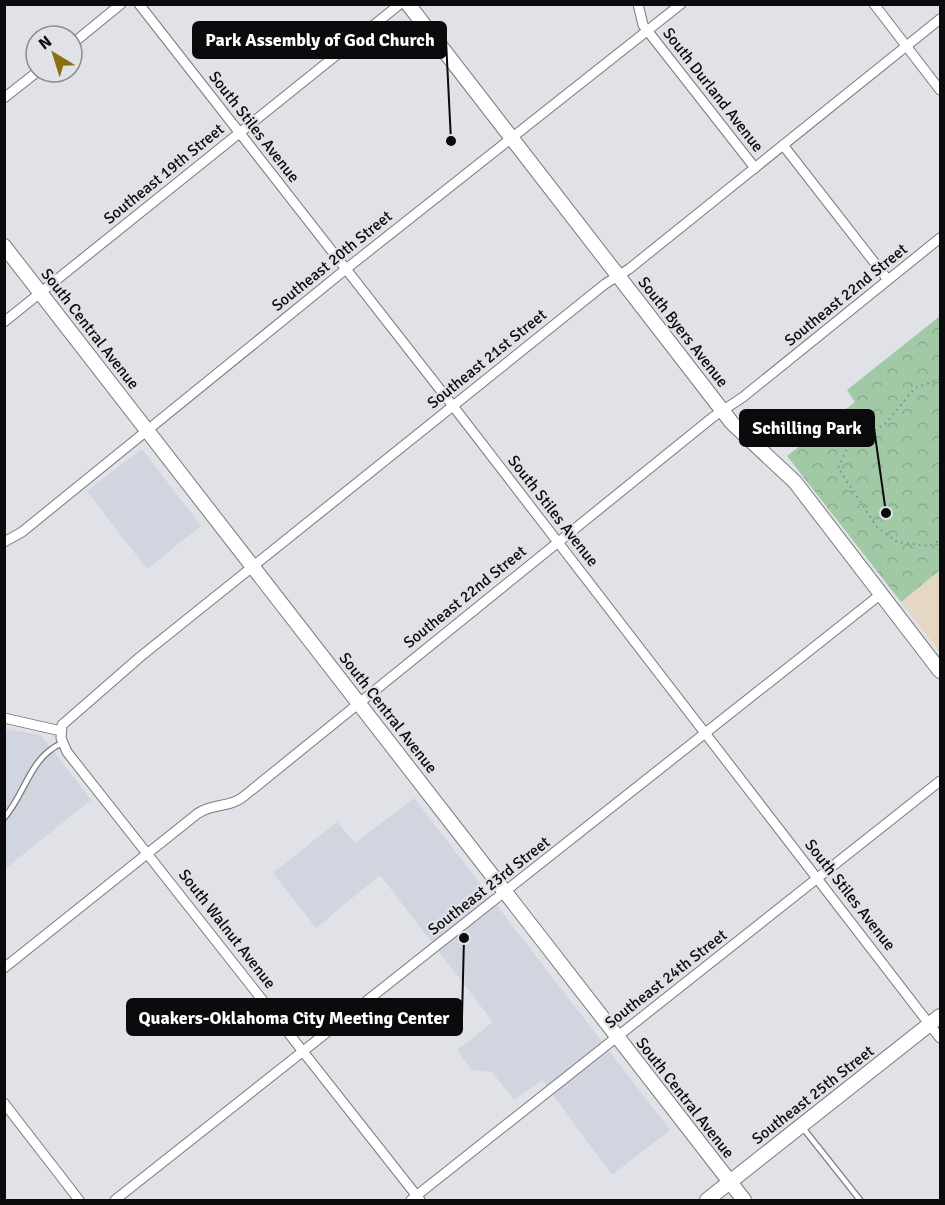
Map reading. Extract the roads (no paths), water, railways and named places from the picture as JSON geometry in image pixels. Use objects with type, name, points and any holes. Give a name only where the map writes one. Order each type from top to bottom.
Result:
[{"type":"main road","name":"South Byers Avenue","points":[[408,4],[723,410],[743,434],[790,476],[940,671]]},
{"type":"main road","name":"South Central Avenue","points":[[6,253],[41,293],[148,430],[744,1200]]},
{"type":"main road","name":"Southeast 25th Street","points":[[707,1200],[935,1020]]},
{"type":"street","points":[[84,34],[121,4]]},
{"type":"street","name":"South Stiles Avenue","points":[[139,4],[818,878],[935,1020],[940,1038]]},
{"type":"street","name":"Southeast 19th Street","points":[[4,322],[400,4]]},
{"type":"street","name":"South Durland Avenue","points":[[638,4],[641,20],[648,31],[754,168]]},
{"type":"street","name":"Southeast 20th Street","points":[[4,542],[22,532],[346,269],[681,4]]},
{"type":"street","points":[[874,4],[940,90]]},
{"type":"street","name":"Southeast 21st Street","points":[[61,731],[69,717],[254,567],[940,19]]},
{"type":"street","points":[[4,98],[24,82]]},
{"type":"street","name":"South Durland Avenue","points":[[783,146],[888,280]]},
{"type":"street","name":"Southeast 22nd Street","points":[[4,968],[203,809],[237,801],[940,238]]},
{"type":"street","name":"Southeast 23rd Street","points":[[115,1200],[881,594]]},
{"type":"street","points":[[4,718],[61,731],[62,743]]},
{"type":"street","name":"South Walnut Avenue","points":[[62,743],[305,1051],[416,1199]]},
{"type":"street","name":"Southeast 24th Street","points":[[416,1199],[940,781]]},
{"type":"street","points":[[4,1103],[80,1200]]},
{"type":"lane","points":[[4,818],[12,809],[33,767],[52,748],[62,743]]},
{"type":"lane","points":[[801,1126],[860,1200]]},
{"type":"place","name":"Park Assembly of God Church","points":[[451,141]]},
{"type":"place","name":"Schilling Park","points":[[886,513]]},
{"type":"place","name":"Quakers-Oklahoma City Meeting Center","points":[[464,938]]}]
